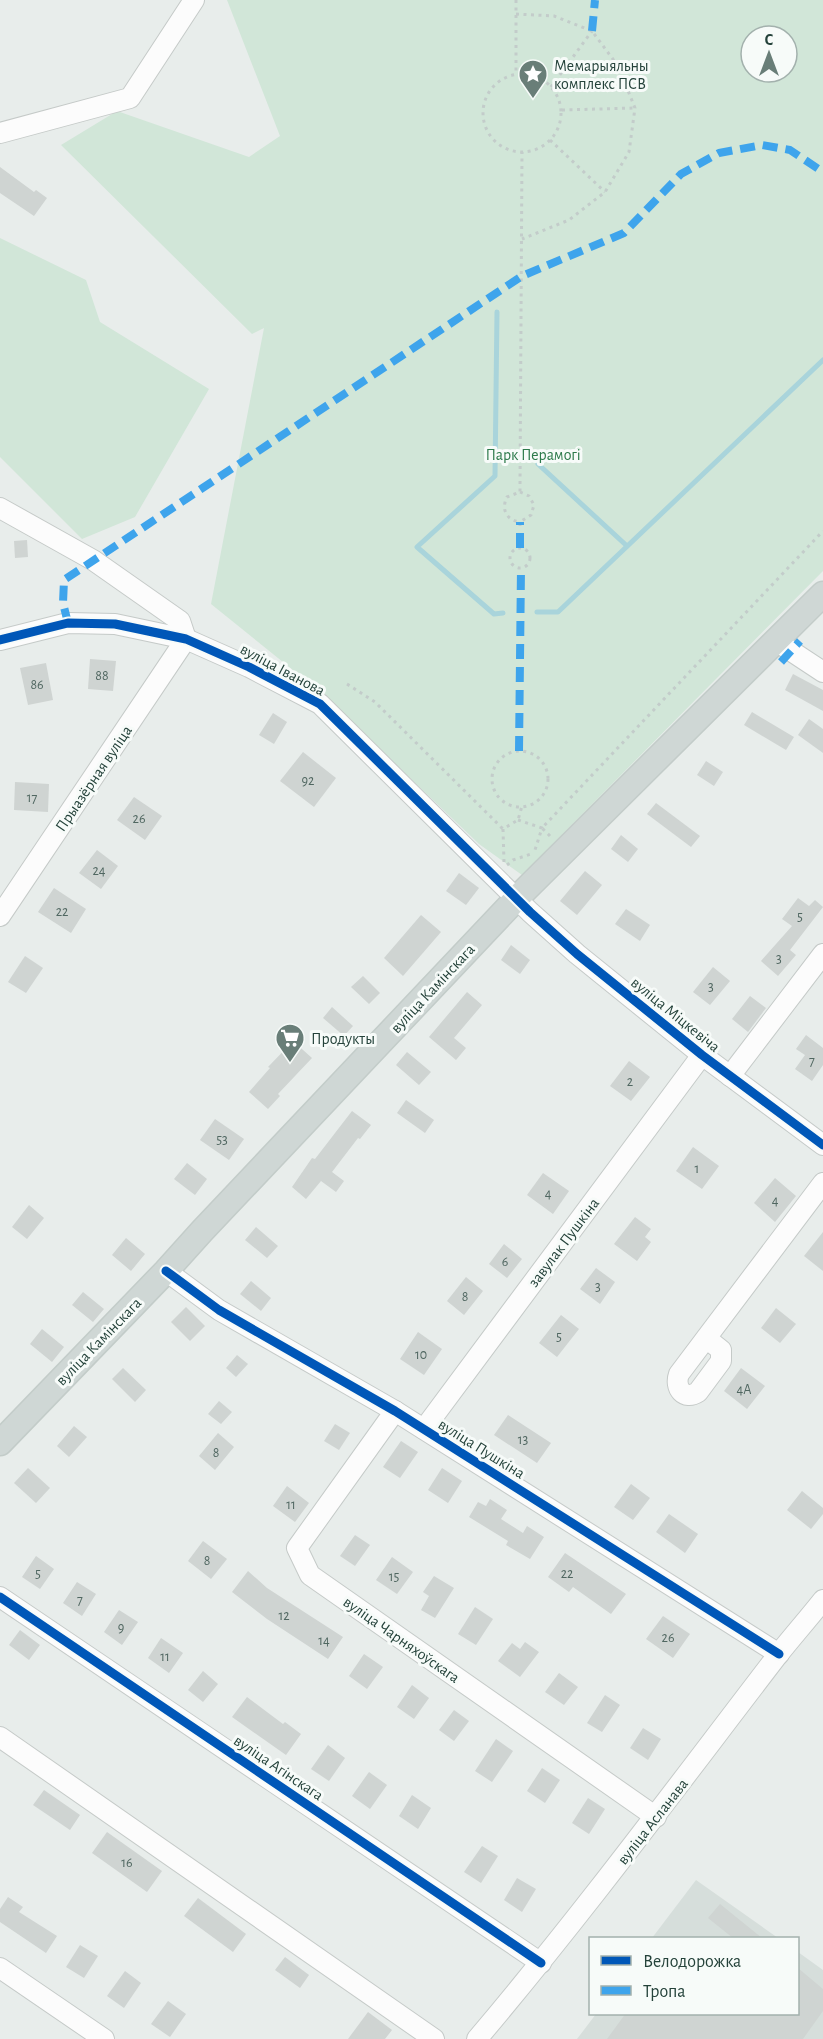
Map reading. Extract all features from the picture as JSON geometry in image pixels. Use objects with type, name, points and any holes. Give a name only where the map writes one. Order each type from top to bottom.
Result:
[{"type":"main road","name":"вуліца Камінскага","points":[[0,1443],[166,1271],[516,898],[823,594]]},
{"type":"street","points":[[0,133],[130,98],[194,0]]},
{"type":"street","points":[[0,508],[93,560],[171,614],[180,621],[186,639]]},
{"type":"street","name":"вуліца Іванова","points":[[0,640],[68,623],[115,624],[186,639],[249,667],[320,704],[516,898]]},
{"type":"street","name":"Прыазёрная вуліца","points":[[0,916],[186,639]]},
{"type":"street","points":[[776,641],[823,672]]},
{"type":"street","name":"вуліца Міцкевіча","points":[[516,898],[577,954],[702,1055],[823,1145]]},
{"type":"street","points":[[730,1076],[823,954]]},
{"type":"street","name":"завулак Пушкіна","points":[[424,1429],[702,1055]]},
{"type":"street","points":[[706,1338],[823,1183]]},
{"type":"street","name":"вуліца Пушкіна","points":[[166,1271],[219,1310],[395,1411],[779,1654]]},
{"type":"street","name":"вуліца Чарняхоўскага","points":[[395,1411],[297,1548],[310,1575],[656,1817]]},
{"type":"street","name":"вуліца Агінскага","points":[[0,1597],[541,1963]]},
{"type":"street","name":"вуліца Асланава","points":[[477,2039],[541,1963],[823,1600]]},
{"type":"street","points":[[0,1737],[434,2039]]},
{"type":"street","points":[[0,1968],[104,2039]]},
{"type":"path","points":[[516,0],[516,74]]},
{"type":"path","points":[[516,14],[554,16],[592,31],[618,66],[635,108],[629,152],[605,192],[569,220],[522,239]]},
{"type":"path","points":[[551,87],[592,31]]},
{"type":"path","points":[[516,74],[529,74],[541,79],[551,87],[558,98],[561,110],[560,123],[550,140],[535,151],[509,151],[489,134],[484,123],[483,109],[486,97],[504,78],[516,74]]},
{"type":"path","points":[[561,110],[635,108]]},
{"type":"path","points":[[550,140],[605,192]]},
{"type":"path","points":[[520,492],[522,152]]},
{"type":"path","points":[[520,492],[529,496],[534,505],[531,515],[520,524],[507,516],[504,507],[507,497],[520,492]]},
{"type":"path","points":[[347,684],[375,702],[503,829],[504,867],[513,860],[534,853],[542,828],[823,531]]},
{"type":"path","points":[[516,549],[523,549],[530,556],[529,562],[525,567],[515,567],[511,562],[511,553],[516,549]]},
{"type":"path","points":[[529,752],[539,758],[548,775],[547,785],[538,801],[522,806],[503,802],[496,795],[492,784],[492,772],[497,761],[506,753],[529,752]]},
{"type":"path","points":[[503,829],[518,820],[522,806]]},
{"type":"path","points":[[518,820],[542,828],[555,842]]},
{"type":"shaded area","points":[[696,1880],[777,1937],[653,1937]]},
{"type":"shaded area","points":[[799,1953],[823,1970],[823,2039],[577,2039],[595,2015],[799,2015]]},
{"type":"green space","name":"Парк Перамогі","points":[[227,0],[823,0],[823,571],[522,875],[479,844],[319,691],[211,604],[264,328],[252,334],[61,145],[117,111],[249,157],[280,136]]},
{"type":"green space","points":[[0,238],[86,280],[100,322],[209,389],[135,517],[82,539],[0,457]]},
{"type":"building","points":[[0,167],[34,192],[36,190],[47,198],[34,216],[0,193]]},
{"type":"building","points":[[27,540],[28,557],[15,558],[14,541]]},
{"type":"building","points":[[90,659],[116,661],[113,691],[88,689]]},
{"type":"building","points":[[46,663],[53,700],[28,705],[20,668]]},
{"type":"building","points":[[793,674],[823,690],[823,711],[785,690]]},
{"type":"building","points":[[752,712],[794,737],[786,750],[744,725]]},
{"type":"building","points":[[273,713],[287,722],[274,744],[259,735]]},
{"type":"building","points":[[809,719],[823,729],[823,753],[798,735]]},
{"type":"building","points":[[303,752],[336,778],[314,807],[280,781]]},
{"type":"building","points":[[706,761],[723,772],[714,786],[697,775]]},
{"type":"building","points":[[15,782],[49,784],[48,812],[14,810]]},
{"type":"building","points":[[134,797],[162,816],[145,840],[117,820]]},
{"type":"building","points":[[656,803],[700,836],[691,847],[647,814]]},
{"type":"building","points":[[621,835],[638,849],[628,862],[611,849]]},
{"type":"building","points":[[97,850],[118,866],[101,889],[79,873]]},
{"type":"building","points":[[585,871],[602,885],[577,915],[560,901]]},
{"type":"building","points":[[459,873],[479,888],[466,905],[446,891]]},
{"type":"building","points":[[54,888],[86,909],[71,933],[38,912]]},
{"type":"building","points":[[798,898],[809,906],[815,900],[823,907],[790,950],[796,955],[778,976],[761,961],[792,926],[782,919]]},
{"type":"building","points":[[626,909],[650,925],[640,941],[615,924]]},
{"type":"building","points":[[421,915],[441,932],[403,976],[384,958]]},
{"type":"building","points":[[511,945],[530,960],[520,974],[501,960]]},
{"type":"building","points":[[25,956],[43,968],[26,993],[8,982]]},
{"type":"building","points":[[713,967],[730,981],[710,1005],[693,992]]},
{"type":"building","points":[[363,976],[380,993],[369,1004],[351,987]]},
{"type":"building","points":[[467,992],[482,1005],[454,1038],[466,1048],[456,1060],[429,1037]]},
{"type":"building","points":[[750,996],[766,1008],[748,1032],[732,1019]]},
{"type":"building","points":[[332,1007],[353,1026],[344,1036],[323,1018]]},
{"type":"building","points":[[806,1035],[823,1048],[823,1065],[812,1081],[795,1069],[805,1055],[796,1049]]},
{"type":"building","points":[[293,1041],[312,1058],[278,1094],[280,1096],[268,1109],[249,1092],[270,1068],[268,1067]]},
{"type":"building","points":[[407,1052],[431,1072],[419,1085],[396,1065]]},
{"type":"building","points":[[629,1061],[650,1077],[631,1101],[610,1086]]},
{"type":"building","points":[[406,1100],[434,1120],[425,1133],[397,1113]]},
{"type":"building","points":[[352,1111],[371,1125],[332,1172],[344,1181],[336,1192],[321,1181],[306,1199],[292,1187],[312,1158],[315,1159]]},
{"type":"building","points":[[215,1119],[244,1139],[229,1160],[200,1140]]},
{"type":"building","points":[[693,1147],[719,1166],[702,1189],[676,1171]]},
{"type":"building","points":[[187,1163],[207,1179],[195,1195],[174,1179]]},
{"type":"building","points":[[543,1173],[569,1191],[553,1214],[527,1195]]},
{"type":"building","points":[[775,1178],[796,1196],[775,1222],[754,1203]]},
{"type":"building","points":[[29,1205],[44,1218],[27,1239],[12,1227]]},
{"type":"building","points":[[635,1217],[651,1229],[645,1237],[651,1242],[637,1261],[614,1244]]},
{"type":"building","points":[[256,1227],[278,1246],[267,1258],[245,1240]]},
{"type":"building","points":[[823,1232],[823,1271],[804,1256]]},
{"type":"building","points":[[126,1238],[145,1254],[131,1271],[112,1255]]},
{"type":"building","points":[[504,1244],[522,1259],[507,1278],[489,1264]]},
{"type":"building","points":[[596,1268],[615,1282],[600,1304],[580,1289]]},
{"type":"building","points":[[466,1277],[483,1291],[464,1315],[447,1301]]},
{"type":"building","points":[[251,1281],[271,1298],[261,1311],[240,1294]]},
{"type":"building","points":[[83,1292],[104,1309],[93,1322],[72,1305]]},
{"type":"building","points":[[186,1307],[205,1326],[190,1341],[171,1322]]},
{"type":"building","points":[[776,1308],[796,1324],[780,1343],[761,1328]]},
{"type":"building","points":[[561,1315],[579,1329],[557,1357],[539,1343]]},
{"type":"building","points":[[42,1329],[64,1347],[52,1362],[30,1344]]},
{"type":"building","points":[[418,1332],[442,1349],[424,1375],[400,1359]]},
{"type":"building","points":[[237,1355],[248,1364],[236,1377],[226,1368]]},
{"type":"building","points":[[123,1368],[146,1390],[135,1402],[112,1379]]},
{"type":"building","points":[[741,1368],[765,1386],[747,1409],[724,1391]]},
{"type":"building","points":[[219,1401],[232,1412],[221,1424],[208,1414]]},
{"type":"building","points":[[508,1415],[551,1443],[537,1463],[494,1435]]},
{"type":"building","points":[[335,1424],[350,1433],[339,1450],[324,1441]]},
{"type":"building","points":[[74,1426],[87,1437],[69,1457],[57,1446]]},
{"type":"building","points":[[218,1433],[234,1447],[215,1470],[199,1456]]},
{"type":"building","points":[[401,1441],[418,1452],[400,1478],[383,1467]]},
{"type":"building","points":[[28,1468],[50,1488],[36,1503],[14,1483]]},
{"type":"building","points":[[442,1468],[462,1481],[448,1503],[428,1490]]},
{"type":"building","points":[[631,1484],[650,1498],[633,1520],[614,1507]]},
{"type":"building","points":[[287,1486],[309,1503],[295,1522],[273,1506]]},
{"type":"building","points":[[802,1491],[823,1508],[823,1514],[811,1529],[787,1510]]},
{"type":"building","points":[[490,1499],[507,1510],[501,1519],[523,1533],[527,1526],[544,1537],[530,1559],[506,1545],[508,1541],[469,1517],[478,1502],[486,1506]]},
{"type":"building","points":[[669,1514],[698,1534],[685,1553],[656,1532]]},
{"type":"building","points":[[355,1535],[370,1545],[355,1566],[340,1556]]},
{"type":"building","points":[[203,1541],[227,1559],[211,1579],[188,1561]]},
{"type":"building","points":[[565,1553],[626,1594],[611,1614],[573,1587],[569,1592],[548,1577]]},
{"type":"building","points":[[36,1556],[54,1569],[40,1589],[22,1577]]},
{"type":"building","points":[[392,1557],[413,1572],[397,1594],[376,1580]]},
{"type":"building","points":[[248,1571],[267,1588],[343,1637],[328,1659],[267,1619],[232,1592]]},
{"type":"building","points":[[434,1576],[454,1588],[435,1618],[421,1610],[429,1596],[423,1592]]},
{"type":"building","points":[[77,1582],[96,1594],[82,1616],[63,1603]]},
{"type":"building","points":[[475,1607],[493,1619],[476,1645],[458,1634]]},
{"type":"building","points":[[119,1610],[138,1622],[122,1645],[104,1632]]},
{"type":"building","points":[[663,1616],[690,1634],[673,1658],[646,1639]]},
{"type":"building","points":[[20,1630],[40,1645],[29,1660],[9,1645]]},
{"type":"building","points":[[161,1638],[183,1653],[169,1673],[148,1658]]},
{"type":"building","points":[[525,1642],[539,1652],[520,1677],[498,1661],[512,1643],[520,1649]]},
{"type":"building","points":[[364,1654],[383,1667],[367,1689],[349,1676]]},
{"type":"building","points":[[203,1671],[218,1684],[203,1702],[188,1690]]},
{"type":"building","points":[[559,1673],[578,1687],[564,1705],[545,1692]]},
{"type":"building","points":[[412,1685],[429,1698],[414,1719],[397,1707]]},
{"type":"building","points":[[605,1695],[620,1705],[602,1732],[587,1723]]},
{"type":"building","points":[[247,1697],[283,1724],[285,1722],[301,1734],[286,1755],[232,1717]]},
{"type":"building","points":[[454,1710],[469,1721],[454,1741],[439,1730]]},
{"type":"building","points":[[643,1728],[661,1739],[648,1760],[630,1748]]},
{"type":"building","points":[[496,1739],[513,1751],[492,1782],[475,1771]]},
{"type":"building","points":[[328,1745],[345,1758],[329,1781],[311,1769]]},
{"type":"building","points":[[542,1768],[560,1780],[545,1803],[527,1791]]},
{"type":"building","points":[[369,1772],[387,1785],[370,1809],[352,1796]]},
{"type":"building","points":[[44,1790],[80,1815],[70,1830],[33,1805]]},
{"type":"building","points":[[412,1795],[431,1808],[418,1829],[399,1816]]},
{"type":"building","points":[[588,1798],[605,1809],[589,1834],[572,1823]]},
{"type":"building","points":[[107,1832],[162,1871],[147,1892],[92,1853]]},
{"type":"building","points":[[482,1846],[498,1856],[481,1883],[464,1872]]},
{"type":"building","points":[[517,1878],[536,1889],[522,1912],[504,1900]]},
{"type":"building","points":[[8,1897],[23,1907],[19,1912],[57,1936],[46,1953],[0,1922],[0,1909]]},
{"type":"building","points":[[198,1898],[246,1934],[233,1952],[184,1916]]},
{"type":"building","points":[[720,1904],[761,1937],[732,1937],[708,1918]]},
{"type":"building","points":[[80,1945],[98,1956],[84,1978],[66,1967]]},
{"type":"building","points":[[285,1957],[309,1975],[300,1988],[275,1970]]},
{"type":"building","points":[[799,1969],[823,1989],[823,2011],[803,2039],[607,2039],[625,2015],[799,2015]]},
{"type":"building","points":[[125,1971],[141,1983],[124,2008],[107,1996]]},
{"type":"building","points":[[168,2001],[186,2014],[170,2037],[151,2024]]},
{"type":"building","points":[[368,2012],[392,2030],[385,2039],[348,2039]]},
{"type":"waterway","points":[[497,312],[495,476],[417,547],[494,614],[503,613]]},
{"type":"waterway","points":[[537,612],[558,612],[823,360]]},
{"type":"waterway","points":[[538,464],[627,546]]},
{"type":"marked path","points":[[592,31],[595,0]]},
{"type":"marked path","points":[[68,623],[63,603],[64,580],[522,276],[624,233],[681,174],[719,153],[762,145],[790,150],[823,172]]},
{"type":"marked path","points":[[520,522],[520,548]]},
{"type":"marked path","points":[[519,751],[521,568]]},
{"type":"marked path","points":[[781,662],[800,641]]},
{"type":"cycle path","points":[[0,640],[68,623],[115,624],[186,639],[249,667],[320,704],[530,912],[577,954],[702,1055],[823,1145]]},
{"type":"cycle path","points":[[166,1271],[219,1310],[395,1411],[779,1654]]},
{"type":"cycle path","points":[[0,1597],[541,1963]]},
{"type":"place","name":"Мемарыяльны комплекс ПСВ","points":[[533,100]]},
{"type":"place","name":"Продукты","points":[[290,1064]]}]
